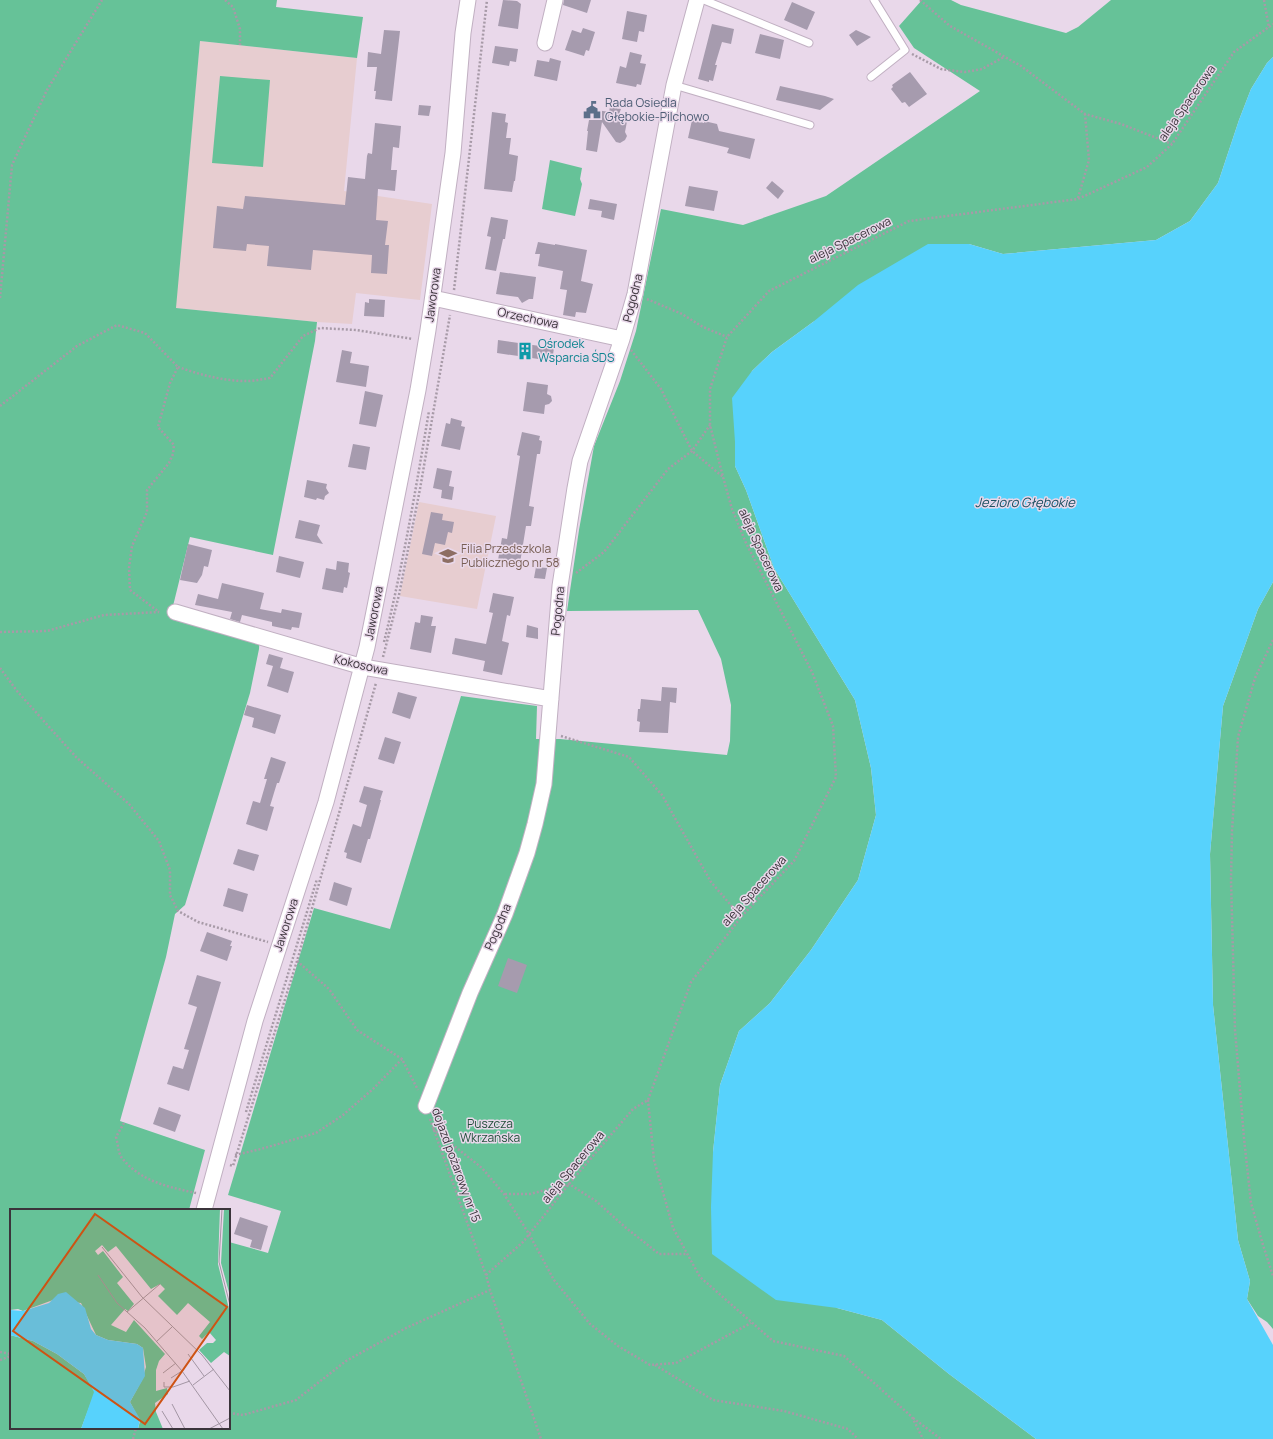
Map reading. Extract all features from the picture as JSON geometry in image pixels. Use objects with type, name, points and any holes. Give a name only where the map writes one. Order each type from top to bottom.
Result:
[{"type":"street","name":"Jaworowa","points":[[206,1203],[255,1021],[326,802],[362,667],[375,611],[418,390],[433,298],[453,153],[463,33],[468,0]]},
{"type":"street","points":[[545,43],[555,0]]},
{"type":"street","name":"Pogodna","points":[[426,1106],[470,993],[505,914],[527,853],[535,824],[544,784],[560,586],[580,461],[622,339],[635,294],[674,85],[697,0]]},
{"type":"street","name":"Orzechowa","points":[[433,298],[622,339]]},
{"type":"street","name":"Kokosowa","points":[[175,612],[362,667],[551,699]]},
{"type":"lane","points":[[704,0],[809,43]]},
{"type":"lane","points":[[871,77],[905,50],[874,0]]},
{"type":"lane","points":[[674,85],[810,125]]},
{"type":"path","points":[[0,298],[12,165],[47,90],[102,0]]},
{"type":"path","points":[[225,0],[233,7],[240,29],[240,45]]},
{"type":"path","points":[[920,0],[950,26],[1021,66],[1085,114],[1121,124],[1172,144]]},
{"type":"path","points":[[1264,0],[1269,28]]},
{"type":"path","name":"aleja Spacerowa","points":[[486,1275],[523,1242],[569,1184],[633,1109],[648,1100],[691,982],[741,917],[794,861],[836,777],[833,726],[831,720],[812,672],[746,543],[732,509],[710,425],[710,389],[727,338],[769,290],[909,221],[1078,199],[1147,167],[1172,144],[1234,52],[1273,24]]},
{"type":"path","points":[[905,50],[941,69],[965,72],[982,68],[1004,56]]},
{"type":"path","points":[[1078,199],[1089,160],[1085,114]]},
{"type":"path","points":[[635,294],[682,314],[703,327],[727,338]]},
{"type":"path","points":[[0,406],[77,346],[117,325],[145,334],[178,367],[197,374],[251,381],[270,378],[303,336],[320,328],[356,330],[418,340]]},
{"type":"path","points":[[622,339],[661,389],[692,451],[723,477]]},
{"type":"path","points":[[0,632],[47,631],[104,615],[159,612],[130,590],[129,568],[132,546],[147,512],[147,490],[169,463],[173,454],[174,445],[158,427],[170,383],[178,367]]},
{"type":"path","points":[[560,586],[604,552],[668,469],[692,451],[710,425]]},
{"type":"path","points":[[1273,640],[1255,678],[1238,737],[1232,831],[1235,1030],[1244,1138],[1251,1203],[1273,1276]]},
{"type":"path","points":[[0,668],[17,691],[76,757],[130,804],[159,841],[170,870],[170,895],[178,911],[198,922],[279,945],[329,990],[357,1030],[402,1059],[343,1115],[316,1133],[233,1156]]},
{"type":"path","points":[[548,732],[629,757],[662,795],[710,882],[741,917]]},
{"type":"path","name":"dojazd pożarowy nr 15","points":[[402,1059],[426,1106],[486,1275],[541,1439]]},
{"type":"path","points":[[648,1100],[654,1160],[673,1228],[700,1277],[773,1341],[844,1356],[912,1417],[941,1439]]},
{"type":"path","points":[[124,1123],[116,1137],[121,1157],[142,1176],[206,1203]]},
{"type":"path","points":[[433,1128],[482,1168],[504,1194],[529,1234],[554,1280],[590,1324],[618,1346],[650,1365],[676,1363],[751,1323]]},
{"type":"path","points":[[504,1194],[530,1194],[569,1184],[596,1201],[625,1227],[659,1254],[687,1254]]},
{"type":"path","points":[[230,1413],[243,1415],[296,1400],[346,1361],[406,1328],[490,1290]]},
{"type":"path","points":[[0,1352],[10,1355]]},
{"type":"path","points":[[0,1360],[10,1355]]},
{"type":"path","points":[[655,1365],[713,1400],[784,1411],[848,1429],[858,1439]]},
{"type":"path","points":[[912,1417],[923,1439]]},
{"type":"path","points":[[133,1439],[136,1429]]},
{"type":"shaded area","points":[[200,41],[357,58],[344,191],[432,204],[420,300],[356,293],[352,324],[175,308]]},
{"type":"shaded area","name":"Filia Przedszkola Publicznego nr 58","points":[[419,502],[496,516],[477,609],[400,596]]},
{"type":"green space","name":"Puszcza Wkrzańska","points":[[0,0],[277,0],[276,7],[363,17],[357,58],[200,41],[176,308],[317,322],[315,341],[273,555],[190,537],[173,606],[260,629],[259,649],[250,693],[185,905],[175,914],[166,957],[120,1121],[205,1150],[189,1209],[10,1209],[10,1429],[230,1429],[230,1242],[268,1253],[281,1211],[228,1195],[314,908],[390,929],[461,696],[537,706],[536,739],[560,739],[727,755],[730,741],[731,705],[721,659],[698,610],[567,611],[579,530],[594,446],[620,381],[636,331],[661,209],[743,225],[826,196],[980,91],[914,48],[899,26],[922,0],[951,0],[961,5],[1066,33],[1078,27],[1111,0],[1273,0],[1273,57],[1267,63],[1251,89],[1218,183],[1190,221],[1156,240],[1003,254],[969,244],[813,322],[772,352],[752,371],[735,442],[735,466],[746,490],[774,568],[855,700],[871,768],[876,815],[858,880],[811,950],[770,1003],[739,1031],[720,1085],[713,1152],[837,1308],[882,1320],[949,1374],[1036,1439],[0,1439]]},
{"type":"green space","points":[[220,76],[270,80],[263,167],[212,163]]},
{"type":"green space","points":[[550,160],[582,168],[580,179],[582,184],[575,216],[542,209]]},
{"type":"green space","points":[[1273,582],[1273,1329],[1267,1322],[1258,1316],[1247,1299],[1250,1281],[1238,1240],[1213,1005],[1210,854],[1223,706],[1258,609]]},
{"type":"water","name":"Jezioro Głębokie","points":[[1273,57],[1273,582],[1258,609],[1223,706],[1210,854],[1213,1005],[1238,1240],[1250,1281],[1247,1299],[1273,1345],[1273,1439],[1036,1439],[949,1374],[882,1320],[837,1308],[776,1300],[712,1254],[711,1207],[713,1152],[720,1085],[739,1031],[770,1003],[811,950],[858,880],[876,815],[871,768],[855,700],[774,568],[746,490],[735,466],[732,398],[752,371],[772,352],[813,322],[858,285],[928,244],[969,244],[1003,254],[1156,240],[1190,221],[1218,183],[1251,89],[1267,63]]},
{"type":"building","points":[[503,0],[517,1],[521,4],[518,29],[498,26]]},
{"type":"building","points":[[564,0],[591,0],[587,13],[563,5]]},
{"type":"building","points":[[792,2],[815,12],[807,30],[784,20]]},
{"type":"building","points":[[627,11],[647,15],[644,32],[639,31],[637,42],[622,39]]},
{"type":"building","points":[[712,24],[734,29],[731,44],[722,42],[715,65],[717,65],[713,81],[709,80],[709,82],[698,79]]},
{"type":"building","points":[[583,28],[595,32],[589,51],[586,50],[584,56],[565,50],[572,30],[581,33]]},
{"type":"building","points":[[384,30],[400,31],[392,101],[375,99],[376,91],[374,91],[377,67],[367,67],[368,52],[381,54]]},
{"type":"building","points":[[856,30],[871,37],[857,46],[849,35]]},
{"type":"building","points":[[760,34],[784,40],[780,59],[755,53]]},
{"type":"building","points":[[495,46],[518,49],[516,62],[510,61],[509,66],[492,63]]},
{"type":"building","points":[[630,52],[642,55],[640,63],[646,64],[641,85],[637,84],[636,87],[616,83],[620,66],[626,68]]},
{"type":"building","points":[[550,58],[561,61],[557,81],[534,76],[537,60],[549,62]]},
{"type":"building","points":[[910,72],[927,94],[909,107],[905,102],[902,103],[891,89],[893,87],[892,85]]},
{"type":"building","points":[[780,86],[834,99],[820,110],[776,100]]},
{"type":"building","points":[[419,105],[431,106],[429,116],[418,115]]},
{"type":"building","points":[[610,107],[621,109],[619,114],[628,116],[625,132],[627,136],[625,140],[620,143],[616,142],[602,122],[597,152],[586,150],[587,131],[591,109],[609,112]]},
{"type":"building","points":[[492,112],[506,114],[505,122],[508,123],[506,138],[511,138],[509,154],[518,156],[512,192],[484,189]]},
{"type":"building","points":[[692,120],[717,124],[719,131],[755,139],[750,159],[727,153],[729,148],[688,138]]},
{"type":"building","points":[[375,123],[401,126],[399,148],[393,147],[391,170],[397,170],[395,191],[378,189],[376,220],[388,221],[385,245],[389,245],[387,274],[371,273],[372,255],[313,250],[311,270],[267,266],[269,246],[247,244],[246,251],[213,248],[217,206],[243,209],[245,196],[345,205],[348,177],[365,179],[367,156],[368,153],[372,154]]},
{"type":"building","points":[[772,181],[784,191],[778,199],[766,188]]},
{"type":"building","points":[[689,186],[718,191],[714,211],[685,206]]},
{"type":"building","points":[[590,199],[617,204],[614,220],[601,217],[602,211],[588,209]]},
{"type":"building","points":[[491,217],[508,220],[505,239],[503,239],[496,271],[485,269],[491,237],[487,236]]},
{"type":"building","points":[[538,242],[587,250],[581,281],[593,284],[586,313],[576,312],[575,317],[563,315],[567,290],[560,289],[563,271],[538,266],[540,254],[535,254]]},
{"type":"building","points":[[500,272],[536,277],[533,299],[529,299],[522,303],[518,297],[496,294]]},
{"type":"building","points":[[369,299],[385,300],[384,317],[364,316],[365,302],[369,303]]},
{"type":"building","name":"Ośrodek Wsparcia ŚDS","points":[[498,340],[554,348],[552,361],[497,353]]},
{"type":"building","points":[[342,350],[352,352],[350,363],[369,366],[366,387],[336,382]]},
{"type":"building","points":[[527,382],[548,385],[547,394],[551,396],[552,401],[545,405],[544,414],[523,411]]},
{"type":"building","points":[[365,391],[383,395],[376,427],[359,424]]},
{"type":"building","points":[[451,418],[462,421],[461,426],[465,427],[460,450],[441,446],[446,423],[450,424]]},
{"type":"building","points":[[522,432],[540,436],[539,440],[542,441],[540,454],[537,454],[529,506],[534,507],[531,526],[526,526],[520,563],[498,560],[502,538],[507,539],[520,456],[517,455]]},
{"type":"building","points":[[353,444],[370,447],[366,470],[348,467]]},
{"type":"building","points":[[437,468],[452,471],[449,486],[454,487],[452,500],[441,498],[442,490],[433,488]]},
{"type":"building","points":[[307,480],[327,484],[326,488],[329,493],[325,496],[324,500],[304,497]]},
{"type":"building","points":[[431,512],[443,514],[442,520],[454,522],[452,533],[448,532],[445,545],[435,543],[432,556],[422,554]]},
{"type":"building","points":[[299,520],[320,525],[317,535],[323,544],[295,538]]},
{"type":"building","points":[[188,544],[212,550],[208,567],[204,566],[202,575],[197,583],[180,580]]},
{"type":"building","points":[[279,556],[304,562],[300,578],[276,572]]},
{"type":"building","points":[[337,561],[349,563],[348,572],[350,573],[347,588],[344,587],[343,593],[322,589],[326,568],[336,570]]},
{"type":"building","points":[[536,567],[547,568],[545,579],[534,578]]},
{"type":"building","points":[[222,583],[264,593],[260,609],[281,613],[282,609],[302,613],[299,628],[292,627],[291,630],[272,626],[272,622],[242,615],[240,622],[230,619],[232,612],[195,605],[198,594],[218,599]]},
{"type":"building","points":[[493,593],[514,597],[510,616],[507,615],[502,641],[509,643],[502,675],[483,671],[485,661],[452,654],[455,638],[486,644],[493,613],[489,612]]},
{"type":"building","points":[[421,615],[433,617],[431,626],[436,626],[431,653],[410,649],[415,622],[420,623]]},
{"type":"building","points":[[527,625],[538,628],[538,639],[526,637]]},
{"type":"building","points":[[269,654],[283,658],[280,668],[294,672],[288,693],[267,686],[273,666],[266,664]]},
{"type":"building","points":[[662,687],[677,688],[676,703],[670,702],[668,733],[639,732],[640,722],[637,721],[641,699],[661,701]]},
{"type":"building","points":[[398,692],[417,697],[410,719],[392,713]]},
{"type":"building","points":[[247,705],[281,715],[275,734],[252,727],[254,718],[244,715]]},
{"type":"building","points":[[385,737],[401,742],[394,764],[378,759]]},
{"type":"building","points":[[271,757],[286,762],[279,783],[277,783],[270,806],[274,807],[267,831],[246,824],[253,801],[260,803],[267,779],[264,779]]},
{"type":"building","points":[[364,786],[383,791],[370,839],[368,839],[361,863],[346,858],[347,853],[344,852],[353,824],[361,827],[367,805],[359,802]]},
{"type":"building","points":[[238,849],[259,855],[254,871],[233,864]]},
{"type":"building","points":[[334,882],[352,888],[347,906],[329,900]]},
{"type":"building","points":[[228,888],[248,894],[243,912],[223,906]]},
{"type":"building","points":[[207,932],[232,941],[230,946],[232,946],[227,961],[200,951]]},
{"type":"building","points":[[508,958],[527,965],[517,993],[498,986]]},
{"type":"building","points":[[197,975],[221,982],[189,1091],[167,1084],[173,1066],[183,1069],[189,1050],[184,1049],[197,1007],[188,1004]]},
{"type":"building","points":[[159,1107],[181,1115],[175,1132],[153,1124]]},
{"type":"building","points":[[240,1217],[268,1226],[261,1250],[250,1247],[252,1240],[234,1234]]},
{"type":"place","name":"Rada Osiedla Głębokie-Pilchowo","points":[[592,110]]},
{"type":"place","name":"Ośrodek Wsparcia ŚDS","points":[[525,351]]},
{"type":"place","name":"Filia Przedszkola Publicznego nr 58","points":[[448,556]]}]
